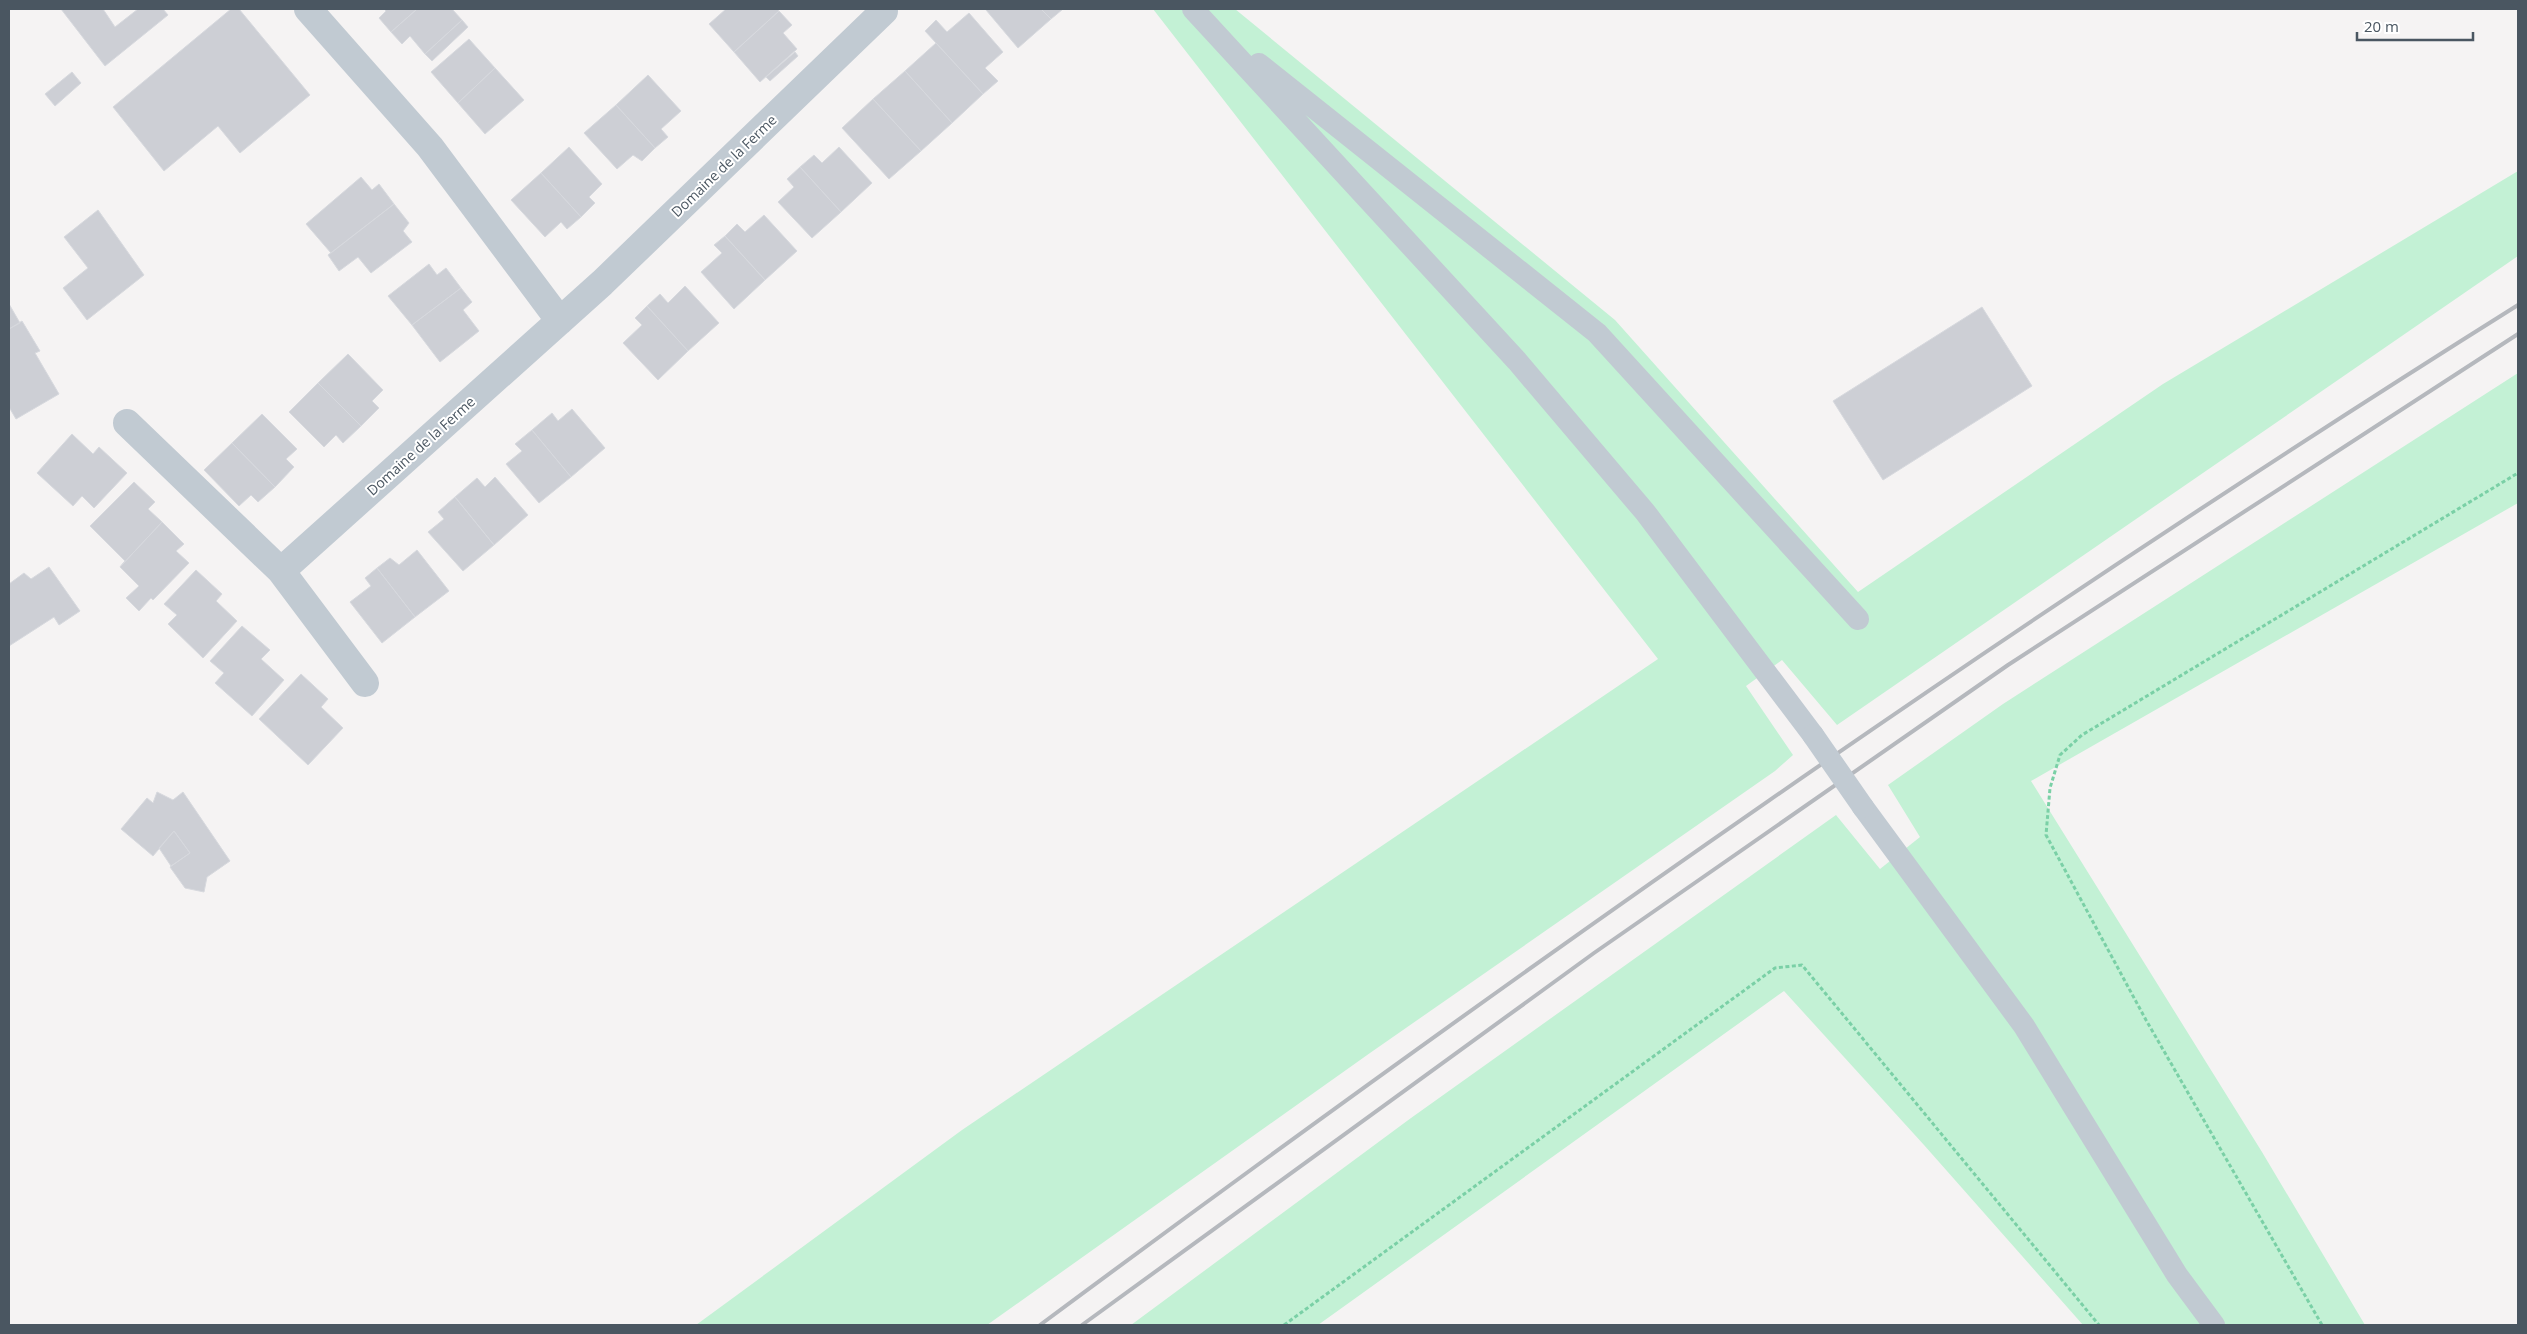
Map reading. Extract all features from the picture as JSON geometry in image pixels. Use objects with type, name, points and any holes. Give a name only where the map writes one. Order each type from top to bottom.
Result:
[{"type":"street","points":[[308,9],[430,147],[560,321]]},
{"type":"street","name":"Domaine de la Ferme","points":[[281,571],[560,321],[884,11],[882,9]]},
{"type":"street","points":[[127,423],[281,571],[365,684]]},
{"type":"lane","points":[[1198,14],[1597,332],[1858,619]]},
{"type":"lane","points":[[1198,14],[1517,361],[1645,512],[1813,735],[1863,807],[2024,1026],[2178,1275],[2214,1325]]},
{"type":"path","points":[[2322,1325],[2146,1020],[2046,835],[2050,788],[2060,756],[2082,735],[2518,474]]},
{"type":"path","points":[[1284,1325],[1775,968],[1802,965],[2099,1325]]},
{"type":"green space","points":[[1153,9],[1235,9],[1615,320],[1858,592],[2163,384],[2518,171],[2518,256],[1837,725],[1782,660],[1746,686],[1793,755],[1775,771],[1370,1053],[987,1325],[696,1325],[962,1130],[1658,659]]},
{"type":"green space","points":[[2518,373],[2518,503],[2031,781],[2262,1152],[2365,1325],[2083,1325],[1924,1145],[1784,991],[1318,1325],[1131,1325],[1411,1118],[1836,815],[1880,869],[1920,837],[1888,785],[2003,704]]},
{"type":"building","points":[[61,9],[103,9],[115,27],[138,9],[163,9],[168,15],[105,66]]},
{"type":"building","points":[[231,9],[239,9],[310,95],[240,153],[218,126],[164,171],[113,107]]},
{"type":"building","points":[[384,9],[417,9],[391,32],[379,18],[386,11]]},
{"type":"building","points":[[417,9],[452,9],[462,20],[425,54],[410,36],[402,44],[391,32]]},
{"type":"building","points":[[726,9],[777,9],[779,11],[734,52],[709,24]]},
{"type":"building","points":[[987,9],[1041,9],[1051,19],[1018,48]]},
{"type":"building","points":[[1041,9],[1063,9],[1051,19]]},
{"type":"building","points":[[779,11],[792,25],[783,33],[797,49],[760,82],[734,52]]},
{"type":"building","points":[[969,13],[1003,52],[985,68],[998,81],[983,94],[925,31],[936,20],[947,32]]},
{"type":"building","points":[[462,20],[468,27],[432,61],[425,54]]},
{"type":"building","points":[[469,39],[495,68],[458,103],[431,72]]},
{"type":"building","points":[[936,43],[983,94],[952,123],[905,71]]},
{"type":"building","points":[[795,52],[798,56],[770,81],[766,77]]},
{"type":"building","points":[[495,68],[524,100],[485,134],[458,103]]},
{"type":"building","points":[[905,71],[952,123],[921,151],[873,99]]},
{"type":"building","points":[[72,72],[81,83],[55,106],[45,94]]},
{"type":"building","points":[[648,75],[681,111],[661,129],[668,137],[655,148],[616,105]]},
{"type":"building","points":[[873,99],[921,151],[889,179],[842,128]]},
{"type":"building","points":[[616,105],[655,148],[642,161],[633,155],[617,169],[584,133]]},
{"type":"building","points":[[569,147],[602,184],[589,197],[595,203],[581,217],[541,173]]},
{"type":"building","points":[[839,147],[872,183],[841,212],[800,167],[814,155],[822,163]]},
{"type":"building","points":[[800,167],[841,212],[812,238],[778,202],[794,187],[787,179]]},
{"type":"building","points":[[541,173],[581,217],[567,229],[561,222],[545,237],[511,200]]},
{"type":"building","points":[[361,177],[372,190],[379,184],[394,204],[331,253],[306,224]]},
{"type":"building","points":[[394,204],[409,223],[403,231],[412,242],[371,273],[358,257],[339,271],[328,255]]},
{"type":"building","points":[[98,210],[144,275],[87,320],[63,288],[88,268],[64,237]]},
{"type":"building","points":[[764,215],[797,251],[765,280],[725,236],[737,224],[745,232]]},
{"type":"building","points":[[725,236],[765,280],[734,309],[701,272],[722,253],[714,245]]},
{"type":"building","points":[[429,264],[437,275],[446,268],[461,288],[412,325],[388,296]]},
{"type":"building","points":[[685,286],[719,323],[688,351],[647,306],[660,294],[668,303]]},
{"type":"building","points":[[461,288],[472,302],[463,310],[479,331],[440,362],[412,325]]},
{"type":"building","points":[[9,304],[20,323],[9,329]]},
{"type":"building","points":[[647,306],[688,351],[658,380],[623,343],[642,325],[635,318]]},
{"type":"building","points":[[1982,307],[2032,386],[1883,480],[1833,401]]},
{"type":"building","points":[[22,321],[40,351],[35,353],[59,394],[16,419],[9,407],[9,329]]},
{"type":"building","points":[[348,354],[383,390],[372,401],[379,408],[361,426],[318,383]]},
{"type":"building","points":[[318,383],[361,426],[343,443],[336,435],[324,447],[289,412]]},
{"type":"building","points":[[572,409],[605,448],[571,477],[532,430],[552,413],[558,421]]},
{"type":"building","points":[[262,414],[297,449],[286,459],[294,467],[275,487],[232,443]]},
{"type":"building","points":[[532,430],[571,477],[539,503],[506,464],[522,451],[515,444]]},
{"type":"building","points":[[72,434],[93,454],[99,447],[127,473],[94,508],[82,496],[73,506],[37,473]]},
{"type":"building","points":[[232,443],[275,487],[258,502],[251,495],[239,506],[204,470]]},
{"type":"building","points":[[495,477],[528,515],[494,545],[455,497],[477,478],[485,487]]},
{"type":"building","points":[[134,482],[155,502],[148,509],[162,522],[120,567],[125,561],[90,526]]},
{"type":"building","points":[[455,497],[494,545],[463,571],[428,532],[444,519],[438,512]]},
{"type":"building","points":[[162,522],[184,544],[176,551],[189,563],[153,600],[151,598],[139,611],[126,598],[139,586],[120,567]]},
{"type":"building","points":[[417,550],[449,591],[415,617],[377,568],[390,558],[399,565]]},
{"type":"building","points":[[49,567],[80,611],[59,625],[54,617],[9,646],[9,584],[24,573],[31,579]]},
{"type":"building","points":[[377,568],[415,617],[382,643],[350,602],[371,586],[365,578]]},
{"type":"building","points":[[196,570],[222,594],[216,601],[237,621],[203,658],[168,624],[177,615],[164,604]]},
{"type":"building","points":[[242,626],[270,650],[261,659],[284,680],[252,716],[215,683],[224,673],[210,661]]},
{"type":"building","points":[[301,674],[328,699],[321,707],[343,728],[308,765],[259,719]]},
{"type":"building","points":[[157,792],[173,800],[183,792],[230,861],[207,877],[204,892],[185,888],[170,867],[190,853],[174,831],[153,856],[121,829],[147,798],[153,803]]},
{"type":"building","points":[[174,831],[190,853],[171,866],[159,848]]},
{"type":"railway","points":[[1040,1325],[1403,1060],[1769,800],[2141,548],[2329,425],[2518,305]]},
{"type":"railway","points":[[1082,1325],[1594,953],[2008,665],[2518,334]]}]
